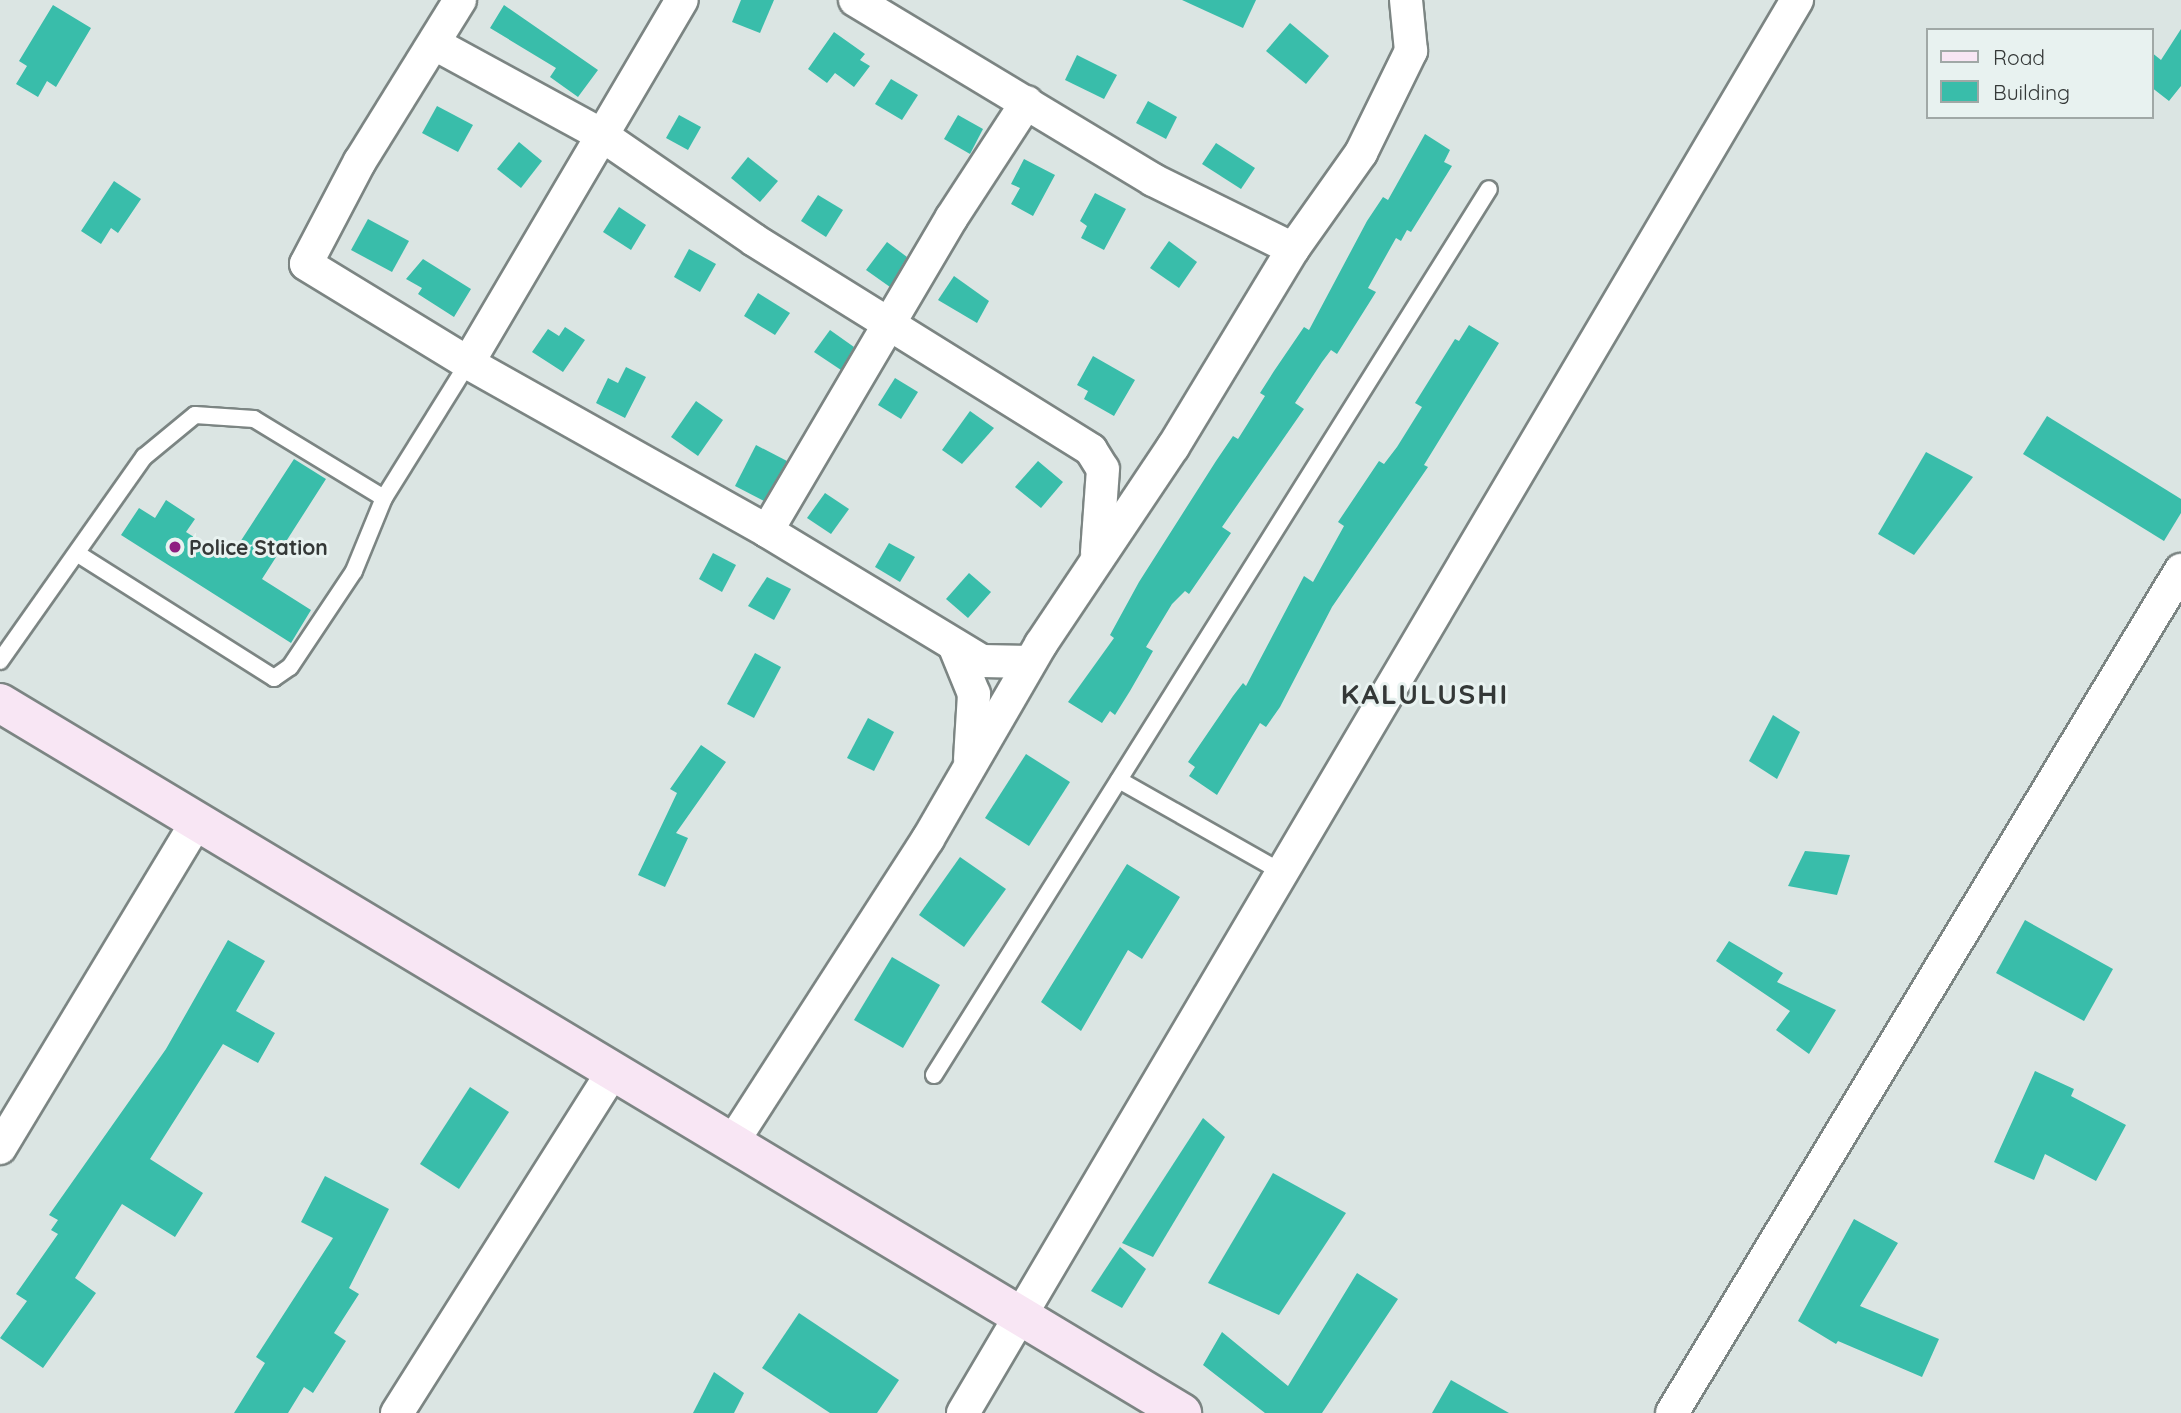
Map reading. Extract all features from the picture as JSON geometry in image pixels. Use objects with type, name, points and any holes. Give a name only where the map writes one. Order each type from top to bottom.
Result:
[{"type":"street","points":[[460,0],[360,161],[306,264],[468,363],[766,531],[982,662],[1030,662]]},
{"type":"street","points":[[468,363],[600,134],[682,0]]},
{"type":"street","points":[[855,0],[1153,180],[1293,249]]},
{"type":"street","points":[[732,1143],[928,839],[1030,662],[1173,447],[1293,249],[1361,153],[1411,51],[1406,0]]},
{"type":"street","points":[[963,1413],[1280,871],[1797,0]]},
{"type":"street","points":[[435,44],[600,134],[754,240],[891,323],[1099,457],[1103,469],[1102,531],[1095,562]]},
{"type":"street","points":[[766,531],[1027,102]]},
{"type":"street","points":[[1672,1413],[2181,570]]},
{"type":"street","points":[[954,645],[974,694],[969,767]]},
{"type":"street","points":[[0,703],[1182,1413]]},
{"type":"street","points":[[0,1148],[197,821]]},
{"type":"street","points":[[397,1413],[613,1071]]},
{"type":"lane","points":[[934,1075],[1489,189]]},
{"type":"lane","points":[[78,554],[274,678],[290,667],[354,571],[384,498],[468,363]]},
{"type":"lane","points":[[0,661],[144,457],[195,415],[254,419],[384,498]]},
{"type":"lane","points":[[1119,780],[1280,871]]},
{"type":"building","points":[[741,0],[774,0],[760,33],[732,22]]},
{"type":"building","points":[[1182,0],[1256,0],[1243,28]]},
{"type":"building","points":[[53,5],[91,28],[56,87],[47,81],[38,97],[16,84],[27,66],[19,61]]},
{"type":"building","points":[[504,5],[598,70],[578,97],[550,77],[556,68],[490,28]]},
{"type":"building","points":[[1290,23],[1329,56],[1306,84],[1266,51]]},
{"type":"building","points":[[2181,29],[2181,86],[2169,101],[2153,89],[2153,54],[2161,60]]},
{"type":"building","points":[[834,32],[865,54],[860,60],[870,66],[854,87],[835,73],[827,83],[808,69]]},
{"type":"building","points":[[1077,55],[1117,75],[1104,99],[1065,80]]},
{"type":"building","points":[[891,79],[918,95],[902,120],[875,104]]},
{"type":"building","points":[[1148,101],[1177,117],[1166,139],[1136,123]]},
{"type":"building","points":[[437,106],[473,125],[458,152],[422,133]]},
{"type":"building","points":[[679,115],[701,127],[688,150],[666,138]]},
{"type":"building","points":[[958,115],[983,129],[970,154],[944,139]]},
{"type":"building","points":[[1425,134],[1450,150],[1444,162],[1452,166],[1411,232],[1407,230],[1401,241],[1396,238],[1368,288],[1376,292],[1337,354],[1331,350],[1295,403],[1304,409],[1222,527],[1231,533],[1189,594],[1185,591],[1172,604],[1146,647],[1153,651],[1130,691],[1115,715],[1110,711],[1102,723],[1068,702],[1114,638],[1110,635],[1139,582],[1216,461],[1233,436],[1238,439],[1265,396],[1260,393],[1274,371],[1304,327],[1309,330],[1367,221],[1383,197],[1388,200]]},
{"type":"building","points":[[519,142],[542,161],[521,188],[497,169]]},
{"type":"building","points":[[1216,143],[1255,168],[1241,189],[1202,164]]},
{"type":"building","points":[[748,157],[778,181],[760,202],[731,178]]},
{"type":"building","points":[[1024,159],[1055,175],[1033,216],[1011,204],[1020,188],[1011,184]]},
{"type":"building","points":[[114,181],[141,199],[118,233],[111,228],[101,244],[81,231]]},
{"type":"building","points":[[1095,193],[1126,209],[1104,250],[1081,238],[1087,226],[1080,221]]},
{"type":"building","points":[[818,195],[843,210],[826,237],[801,221]]},
{"type":"building","points":[[619,207],[646,225],[631,250],[603,232]]},
{"type":"building","points":[[368,219],[409,241],[392,272],[351,250]]},
{"type":"building","points":[[1169,241],[1197,262],[1179,288],[1150,268]]},
{"type":"building","points":[[887,242],[907,257],[890,287],[866,270]]},
{"type":"building","points":[[689,249],[716,264],[700,292],[674,277]]},
{"type":"building","points":[[423,259],[471,289],[454,317],[418,294],[422,288],[406,279]]},
{"type":"building","points":[[954,276],[989,301],[977,323],[938,300]]},
{"type":"building","points":[[758,293],[790,313],[775,335],[744,316]]},
{"type":"building","points":[[1469,325],[1499,343],[1424,465],[1428,467],[1332,607],[1280,707],[1266,727],[1260,723],[1217,795],[1189,776],[1195,767],[1188,762],[1233,696],[1243,683],[1246,686],[1304,576],[1313,582],[1344,526],[1338,522],[1379,461],[1384,464],[1397,447],[1422,407],[1415,403],[1455,339],[1459,341]]},
{"type":"building","points":[[565,327],[585,340],[563,372],[532,352],[548,329],[559,336]]},
{"type":"building","points":[[830,330],[854,347],[841,370],[814,352]]},
{"type":"building","points":[[1093,356],[1135,380],[1114,416],[1084,399],[1088,391],[1077,385]]},
{"type":"building","points":[[626,367],[646,377],[625,418],[596,403],[608,378],[618,383]]},
{"type":"building","points":[[895,378],[918,392],[901,419],[878,405]]},
{"type":"building","points":[[696,401],[723,420],[698,456],[671,437]]},
{"type":"building","points":[[970,411],[994,428],[962,464],[942,450]]},
{"type":"building","points":[[2047,416],[2181,499],[2181,513],[2164,541],[2023,454]]},
{"type":"building","points":[[756,445],[787,461],[764,501],[735,486]]},
{"type":"building","points":[[1926,452],[1973,477],[1914,555],[1878,534]]},
{"type":"building","name":"Police Station","points":[[294,459],[326,479],[262,579],[311,610],[291,643],[121,535],[139,508],[155,518],[166,500],[195,519],[186,532],[229,559]]},
{"type":"building","points":[[1038,461],[1063,482],[1041,508],[1015,487]]},
{"type":"building","points":[[825,493],[849,509],[831,534],[807,518]]},
{"type":"building","points":[[889,543],[915,557],[900,582],[875,567]]},
{"type":"building","points":[[713,553],[736,565],[722,592],[699,579]]},
{"type":"building","points":[[969,573],[991,592],[968,618],[946,599]]},
{"type":"building","points":[[767,577],[791,589],[774,620],[748,606]]},
{"type":"building","points":[[755,653],[781,667],[754,718],[727,704]]},
{"type":"building","points":[[1773,715],[1800,732],[1777,779],[1749,761]]},
{"type":"building","points":[[868,718],[894,732],[874,771],[847,758]]},
{"type":"building","points":[[701,745],[726,762],[676,833],[688,838],[665,887],[638,875],[677,793],[670,789]]},
{"type":"building","points":[[1026,754],[1070,782],[1029,846],[985,818]]},
{"type":"building","points":[[1805,851],[1850,855],[1837,895],[1788,886]]},
{"type":"building","points":[[960,857],[1006,889],[964,947],[919,915]]},
{"type":"building","points":[[1127,864],[1180,897],[1142,959],[1128,950],[1081,1031],[1041,1002]]},
{"type":"building","points":[[2025,920],[2113,969],[2084,1021],[1996,973]]},
{"type":"building","points":[[228,940],[265,961],[236,1011],[275,1033],[258,1063],[223,1044],[150,1159],[203,1193],[175,1237],[122,1204],[75,1278],[96,1293],[43,1368],[0,1338],[27,1301],[16,1294],[58,1234],[51,1230],[58,1220],[49,1215],[166,1049]]},
{"type":"building","points":[[1729,941],[1783,973],[1777,982],[1836,1010],[1809,1054],[1776,1030],[1790,1011],[1716,961]]},
{"type":"building","points":[[892,957],[940,985],[903,1048],[854,1020]]},
{"type":"building","points":[[2035,1071],[2074,1089],[2071,1096],[2126,1125],[2096,1181],[2045,1154],[2034,1180],[1994,1162]]},
{"type":"building","points":[[470,1087],[509,1112],[459,1189],[420,1164]]},
{"type":"building","points":[[1203,1118],[1225,1137],[1153,1257],[1122,1243]]},
{"type":"building","points":[[1273,1173],[1346,1213],[1279,1315],[1208,1283]]},
{"type":"building","points":[[325,1176],[389,1209],[349,1288],[359,1294],[334,1333],[346,1341],[313,1393],[304,1387],[288,1413],[234,1413],[265,1363],[256,1357],[333,1238],[301,1222]]},
{"type":"building","points":[[1854,1219],[1898,1243],[1860,1306],[1939,1339],[1922,1377],[1838,1341],[1836,1344],[1798,1321]]},
{"type":"building","points":[[1120,1247],[1146,1269],[1122,1308],[1091,1291]]},
{"type":"building","points":[[1357,1273],[1398,1299],[1322,1413],[1265,1413],[1203,1365],[1222,1332],[1288,1386]]},
{"type":"building","points":[[799,1313],[899,1380],[877,1413],[830,1413],[762,1368]]},
{"type":"building","points":[[714,1372],[744,1393],[734,1413],[693,1413]]},
{"type":"building","points":[[1451,1380],[1509,1413],[1432,1413]]},
{"type":"place","name":"Police Station","points":[[175,547]]},
{"type":"district","name":"KALULUSHI","points":[[1425,694]]}]
